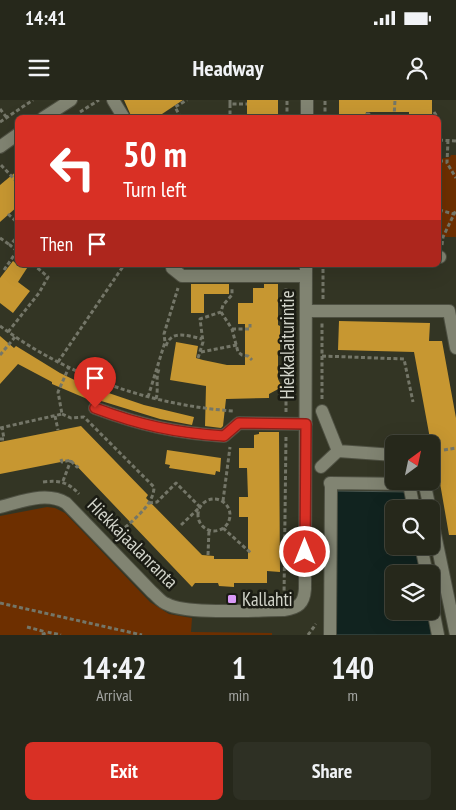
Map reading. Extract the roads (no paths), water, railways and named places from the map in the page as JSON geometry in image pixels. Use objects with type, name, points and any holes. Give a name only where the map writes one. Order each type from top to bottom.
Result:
[{"type":"street","points":[[113,100],[122,115]]},
{"type":"street","points":[[306,115],[307,100]]},
{"type":"street","points":[[48,115],[67,101]]},
{"type":"street","points":[[0,147],[15,136]]},
{"type":"street","points":[[172,267],[182,276],[306,271]]},
{"type":"street","name":"Hiekkalaiturintie","points":[[300,605],[305,589],[306,271]]},
{"type":"street","points":[[306,311],[453,311],[456,348]]},
{"type":"street","points":[[322,406],[338,451]]},
{"type":"street","points":[[95,408],[137,422],[189,434],[224,436],[239,423],[306,424]]},
{"type":"street","points":[[321,467],[338,451],[385,454]]},
{"type":"street","points":[[330,635],[330,484],[410,484],[413,500]]},
{"type":"street","name":"Hiekkajaalanranta","points":[[0,507],[43,497],[60,499],[66,502],[152,592],[172,607],[194,610],[284,610],[293,609],[300,605]]},
{"type":"street","points":[[439,555],[456,635]]},
{"type":"street","points":[[435,620],[438,635]]},
{"type":"water","points":[[337,491],[408,492],[409,500],[385,500],[385,555],[420,555],[421,565],[385,565],[385,620],[432,620],[434,635],[336,635]]},
{"type":"place","name":"Kallahti","points":[[232,599]]}]
